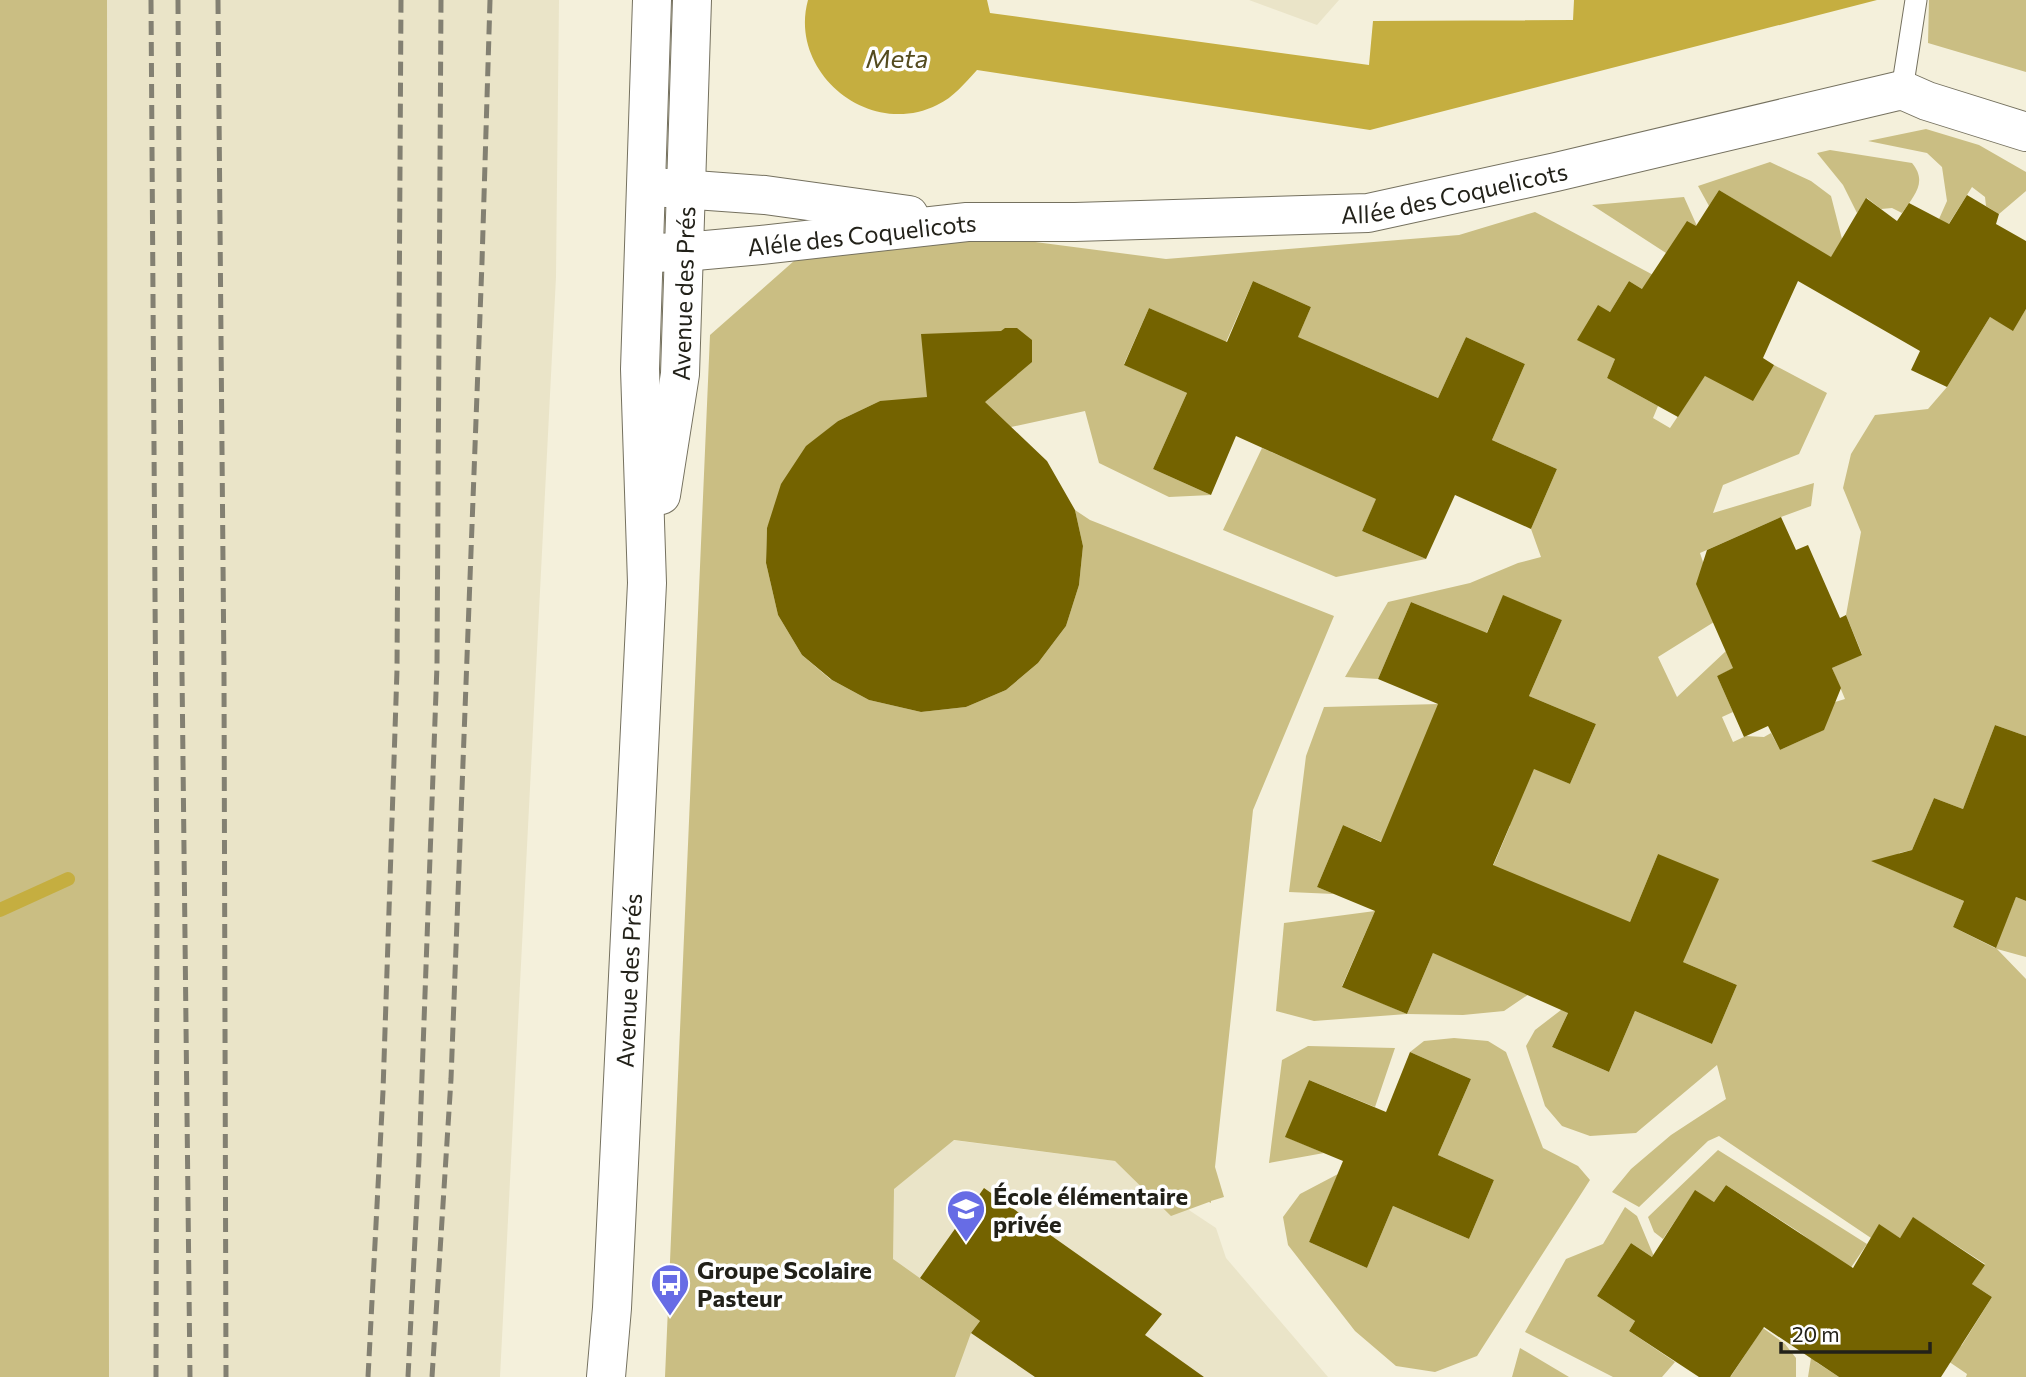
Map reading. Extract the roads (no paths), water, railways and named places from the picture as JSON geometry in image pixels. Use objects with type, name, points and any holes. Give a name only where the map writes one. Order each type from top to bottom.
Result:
[{"type":"main road","name":"Avenue des Prés","points":[[606,1377],[612,1308],[647,583],[640,369],[652,0]]},
{"type":"main road","name":"Avenue des Prés","points":[[647,583],[680,374],[692,0]]},
{"type":"main road","points":[[1915,95],[2026,132]]},
{"type":"main road","name":"Allée des Coquelicots","points":[[967,222],[1075,222],[1368,213],[1915,95]]},
{"type":"main road","name":"Aléle des Coquelicots","points":[[645,187],[765,195],[967,222]]},
{"type":"main road","name":"Aléle des Coquelicots","points":[[643,253],[684,252],[967,222]]},
{"type":"lane","points":[[1915,95],[1916,4]]},
{"type":"water","name":"Meta","points":[[808,0],[987,0],[990,13],[1369,65],[1373,21],[1573,20],[1574,0],[1877,0],[1370,130],[977,70],[954,94],[937,105],[911,113],[885,113],[861,106],[840,92],[822,74],[810,52],[805,27]]},
{"type":"waterway","points":[[0,910],[68,879]]},
{"type":"railway","points":[[151,0],[157,890],[156,1377]]},
{"type":"railway","points":[[178,0],[190,1377]]},
{"type":"railway","points":[[218,0],[226,1377]]},
{"type":"railway","points":[[368,1377],[383,1091],[397,670],[401,0]]},
{"type":"railway","points":[[408,1377],[419,1159],[437,665],[441,0]]},
{"type":"railway","points":[[432,1377],[451,1079],[490,0]]},
{"type":"place","name":"École élémentaire privée","points":[[966,1243]]},
{"type":"place","name":"Groupe Scolaire Pasteur","points":[[670,1317]]}]
